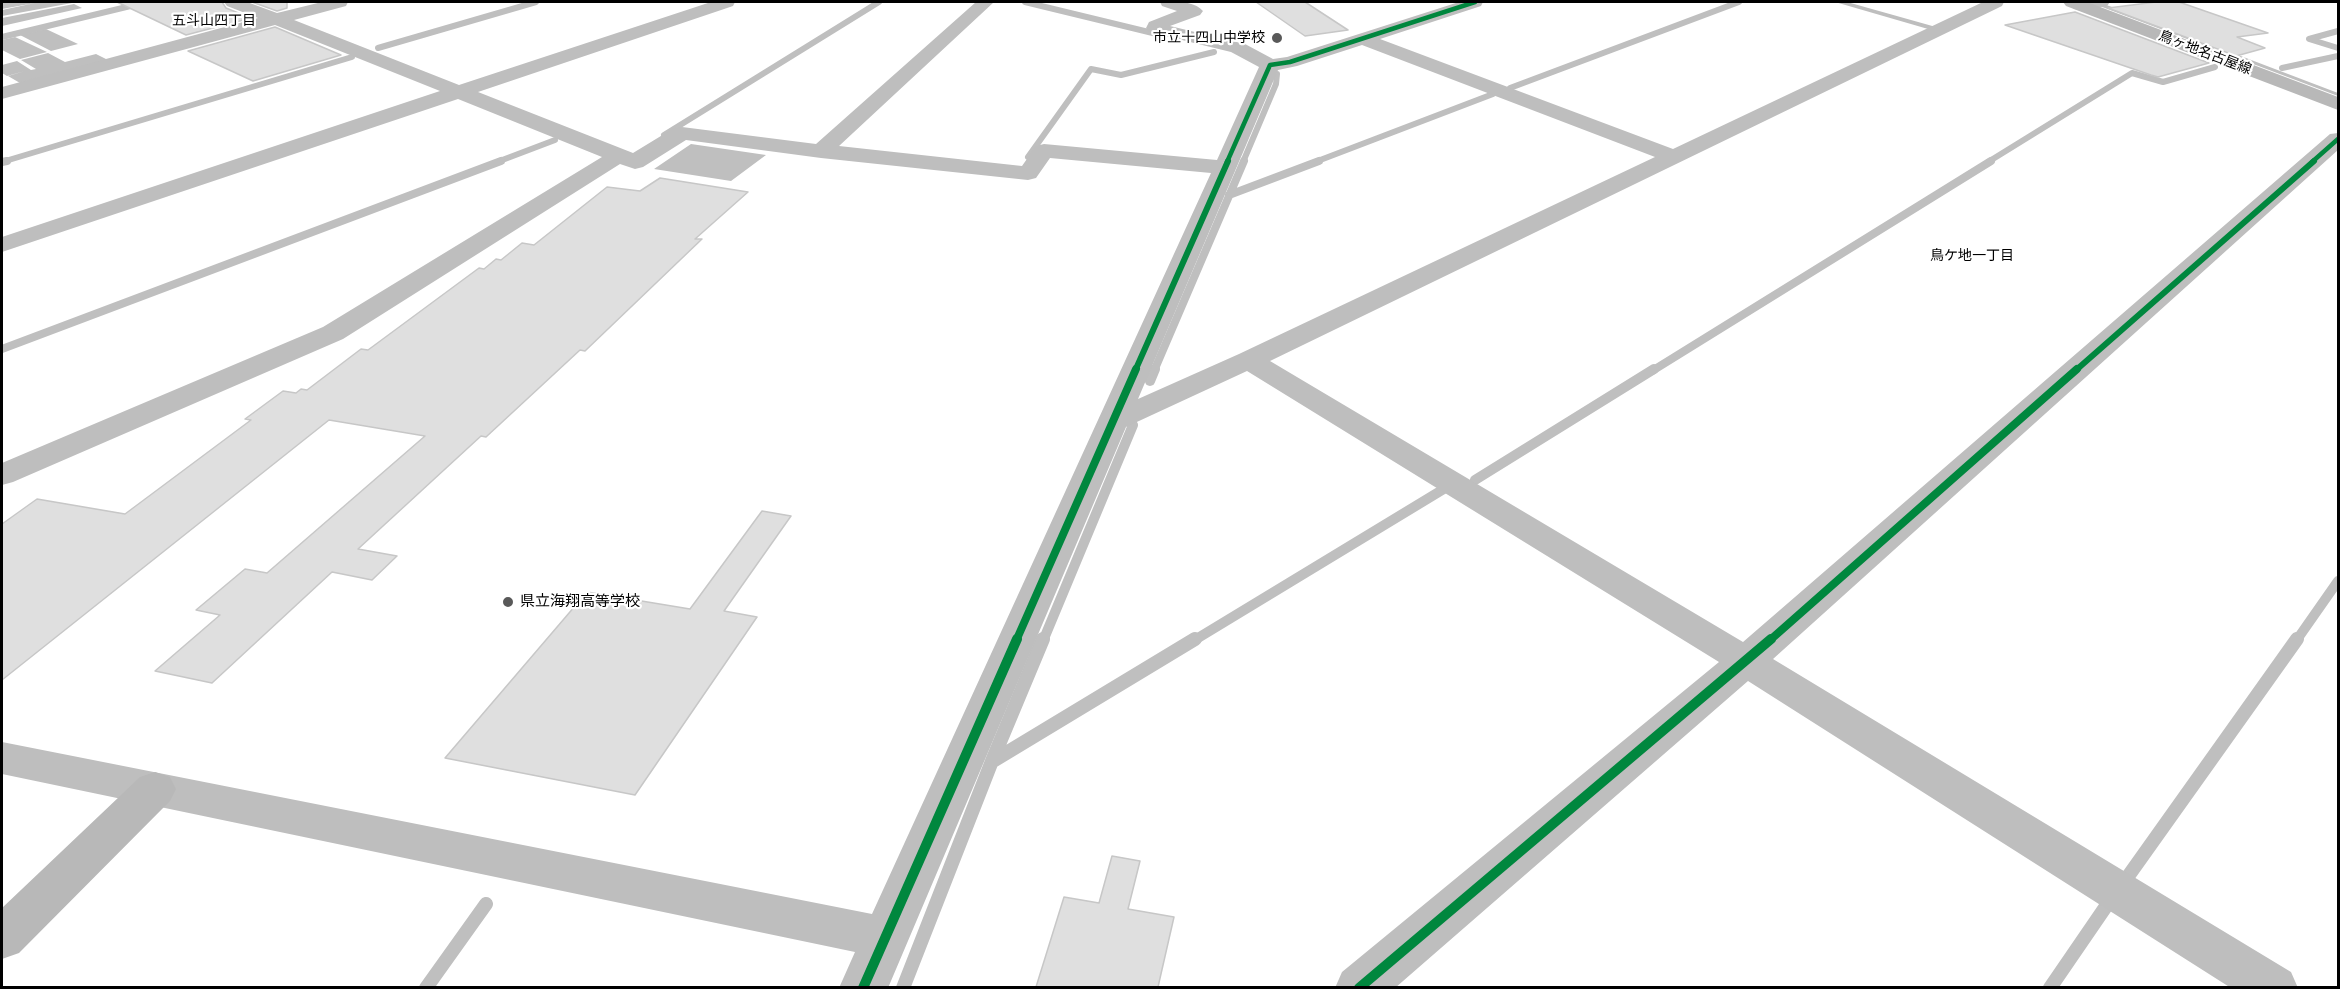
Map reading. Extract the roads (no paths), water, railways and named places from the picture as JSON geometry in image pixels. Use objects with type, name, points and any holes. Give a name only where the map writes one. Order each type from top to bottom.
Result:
[{"type":"main road","name":"鳥ヶ地名古屋線","points":[[2088,3],[2338,104]]},
{"type":"main road","points":[[2,938],[155,789]]},
{"type":"street","points":[[233,2],[635,162],[682,133],[821,151],[1028,173],[1044,151],[1226,168]]},
{"type":"street","points":[[2,93],[340,2]]},
{"type":"street","points":[[2,245],[727,2]]},
{"type":"street","points":[[821,151],[985,2]]},
{"type":"street","points":[[1168,2],[1194,11],[1161,23],[1155,28],[1239,48],[1270,65],[1290,62],[1475,2]]},
{"type":"street","points":[[1113,421],[1249,360],[1996,2]]},
{"type":"street","points":[[1363,39],[1672,156]]},
{"type":"street","points":[[863,987],[1270,65]]},
{"type":"street","points":[[1359,987],[1746,662],[2338,140]]},
{"type":"street","points":[[2,475],[333,333],[618,156]]},
{"type":"street","points":[[1249,360],[2274,987]]},
{"type":"street","points":[[2,758],[884,937]]},
{"type":"lane","points":[[1839,2],[1938,29]]},
{"type":"waterway","points":[[2,37],[147,2]]},
{"type":"waterway","points":[[378,48],[536,2]]},
{"type":"waterway","points":[[664,135],[879,2]]},
{"type":"waterway","points":[[1025,2],[1161,35]]},
{"type":"waterway","points":[[1510,88],[1739,2]]},
{"type":"waterway","points":[[2338,31],[2309,39],[2338,48]]},
{"type":"waterway","points":[[1028,157],[1091,69],[1121,75],[1214,52]]},
{"type":"waterway","points":[[2282,68],[2338,56]]},
{"type":"waterway","points":[[7,161],[2,162],[352,57]]},
{"type":"waterway","points":[[1988,162],[2132,73],[2163,82],[2215,67]]},
{"type":"waterway","points":[[1243,162],[1276,84],[1277,74]]},
{"type":"waterway","points":[[1315,162],[1493,94]]},
{"type":"waterway","points":[[497,162],[555,140]]},
{"type":"waterway","points":[[2,349],[501,161]]},
{"type":"waterway","points":[[1230,195],[1244,161]]},
{"type":"waterway","points":[[1230,195],[1319,161]]},
{"type":"waterway","points":[[1652,371],[1991,161]]},
{"type":"waterway","points":[[1154,371],[1230,195]]},
{"type":"waterway","points":[[1150,381],[1155,369]]},
{"type":"waterway","points":[[1475,480],[1654,369]]},
{"type":"waterway","points":[[1043,641],[1133,425]]},
{"type":"waterway","points":[[1193,641],[1447,487]]},
{"type":"waterway","points":[[2296,641],[2338,581]]},
{"type":"waterway","points":[[903,988],[992,761],[1043,639]]},
{"type":"waterway","points":[[993,761],[1195,639]]},
{"type":"waterway","points":[[2129,875],[2297,639]]},
{"type":"waterway","points":[[2050,988],[2111,899]]},
{"type":"waterway","points":[[426,988],[486,904]]},
{"type":"place","name":"市立十四山中学校","points":[[1277,38]]},
{"type":"place","name":"県立海翔高等学校","points":[[508,602]]},
{"type":"district","name":"五斗山四丁目","points":[[214,21]]},
{"type":"district","name":"鳥ケ地一丁目","points":[[1972,256]]}]
